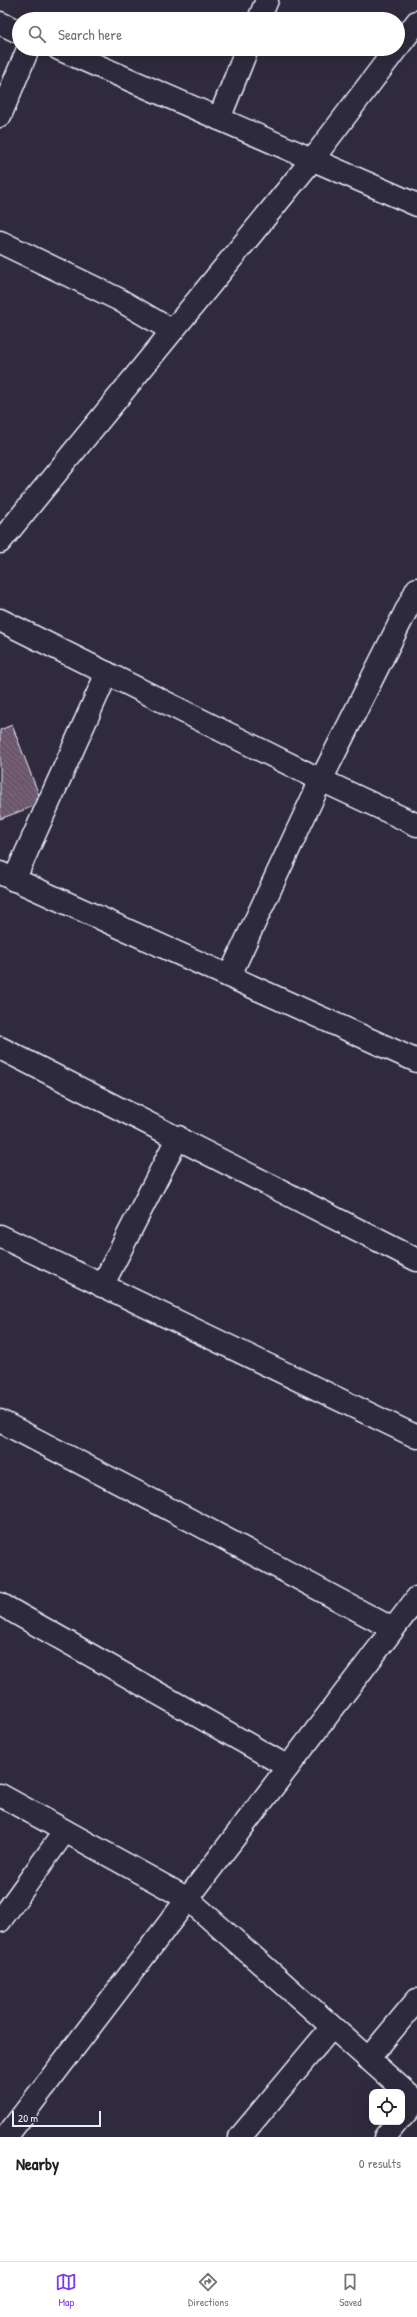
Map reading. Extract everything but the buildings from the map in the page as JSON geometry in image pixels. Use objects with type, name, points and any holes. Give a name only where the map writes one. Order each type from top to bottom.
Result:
[{"type":"street","points":[[263,12],[267,0]]},
{"type":"street","points":[[405,38],[417,22]]},
{"type":"street","points":[[0,23],[12,29]]},
{"type":"street","points":[[0,116],[25,56]]},
{"type":"street","points":[[75,56],[417,205]]},
{"type":"street","points":[[219,119],[244,56]]},
{"type":"street","points":[[0,542],[171,330],[312,160],[391,56]]},
{"type":"street","points":[[0,242],[118,299],[171,330]]},
{"type":"street","points":[[230,975],[321,780],[417,590]]},
{"type":"street","points":[[0,620],[321,780],[417,824]]},
{"type":"street","points":[[107,673],[7,877],[230,975],[417,1061]]},
{"type":"street","points":[[0,1048],[178,1137],[417,1260]]},
{"type":"street","points":[[102,1286],[178,1137]]},
{"type":"street","points":[[0,1236],[417,1437]]},
{"type":"street","points":[[1,1425],[194,1522],[393,1629]]},
{"type":"street","points":[[6,2137],[417,1598]]},
{"type":"street","points":[[0,1604],[288,1767]]},
{"type":"street","points":[[0,1795],[188,1899],[368,2059],[412,2106]]},
{"type":"street","points":[[0,1921],[65,1831]]},
{"type":"street","points":[[368,2059],[417,2000]]},
{"type":"street","points":[[240,2137],[332,2027]]},
{"type":"street","points":[[385,2137],[395,2125]]}]
